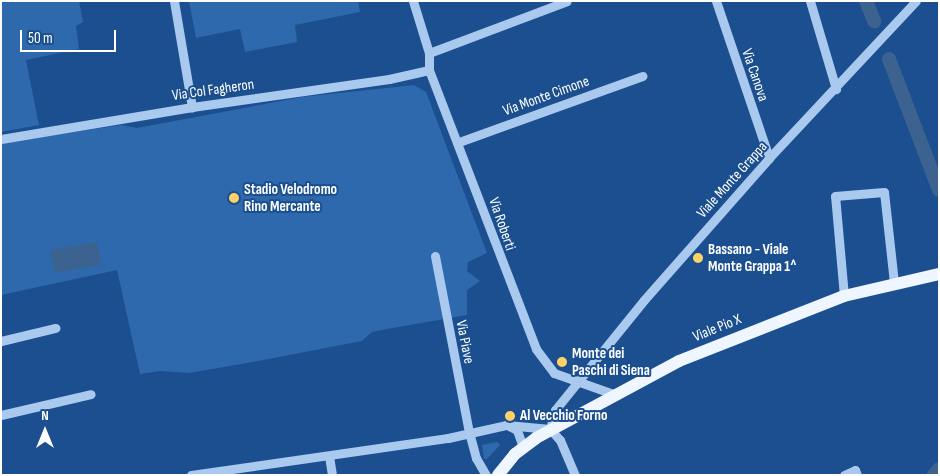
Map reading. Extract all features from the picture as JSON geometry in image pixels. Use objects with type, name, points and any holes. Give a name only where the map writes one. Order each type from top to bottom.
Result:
[{"type":"main road","name":"Viale Pio X","points":[[498,475],[523,447],[550,429],[679,360],[844,296],[894,282],[939,274]]},
{"type":"street","points":[[174,1],[192,107]]},
{"type":"street","name":"Via Roberti","points":[[414,1],[429,53],[429,70],[460,142],[503,267],[536,349],[554,373],[578,384]]},
{"type":"street","points":[[429,53],[567,1]]},
{"type":"street","name":"Via Canova","points":[[716,1],[769,158]]},
{"type":"street","points":[[810,1],[836,89]]},
{"type":"street","name":"Viale Monte Grappa","points":[[550,429],[554,410],[578,384],[644,300],[769,158],[836,89],[916,1]]},
{"type":"street","name":"Via Col Fagheron","points":[[1,139],[192,107],[389,79],[429,70]]},
{"type":"street","name":"Via Monte Cimone","points":[[460,142],[642,76]]},
{"type":"street","points":[[844,296],[835,196],[884,192],[894,282]]},
{"type":"street","name":"Via Piave","points":[[435,256],[469,432],[476,458],[486,475]]},
{"type":"street","points":[[1,341],[55,328]]},
{"type":"street","points":[[578,384],[616,395]]},
{"type":"street","points":[[1,415],[91,394]]},
{"type":"street","points":[[506,425],[517,430],[523,447]]},
{"type":"street","points":[[191,475],[329,456],[506,425],[550,429],[560,440],[575,475]]},
{"type":"street","points":[[329,456],[332,475]]},
{"type":"street","points":[[844,475],[855,470],[857,475]]},
{"type":"shaded area","points":[[1,1],[79,1],[83,22],[76,26],[79,49],[26,60],[39,125],[1,132]]},
{"type":"shaded area","points":[[189,1],[358,1],[360,12],[295,25],[297,42],[245,52],[240,29],[196,38]]},
{"type":"shaded area","name":"Stadio Velodromo Rino Mercante","points":[[414,85],[426,92],[487,253],[468,262],[467,271],[480,281],[467,290],[467,315],[372,332],[362,341],[247,363],[189,373],[160,371],[140,374],[117,270],[1,295],[1,143],[121,125],[137,128],[302,97]]},
{"type":"shaded area","points":[[97,242],[101,265],[55,273],[51,250]]},
{"type":"shaded area","points":[[497,442],[500,445],[487,459],[484,459],[482,445]]},
{"type":"waterway","points":[[866,1],[874,21]]},
{"type":"waterway","points":[[889,59],[939,190]]},
{"type":"waterway","points":[[934,475],[939,469]]},
{"type":"place","name":"Stadio Velodromo Rino Mercante","points":[[234,198]]},
{"type":"place","name":"Bassano - Viale Monte Grappa 1^","points":[[698,258]]},
{"type":"place","name":"Monte dei Paschi di Siena","points":[[562,362]]},
{"type":"place","name":"Al Vecchio Forno","points":[[510,416]]}]
